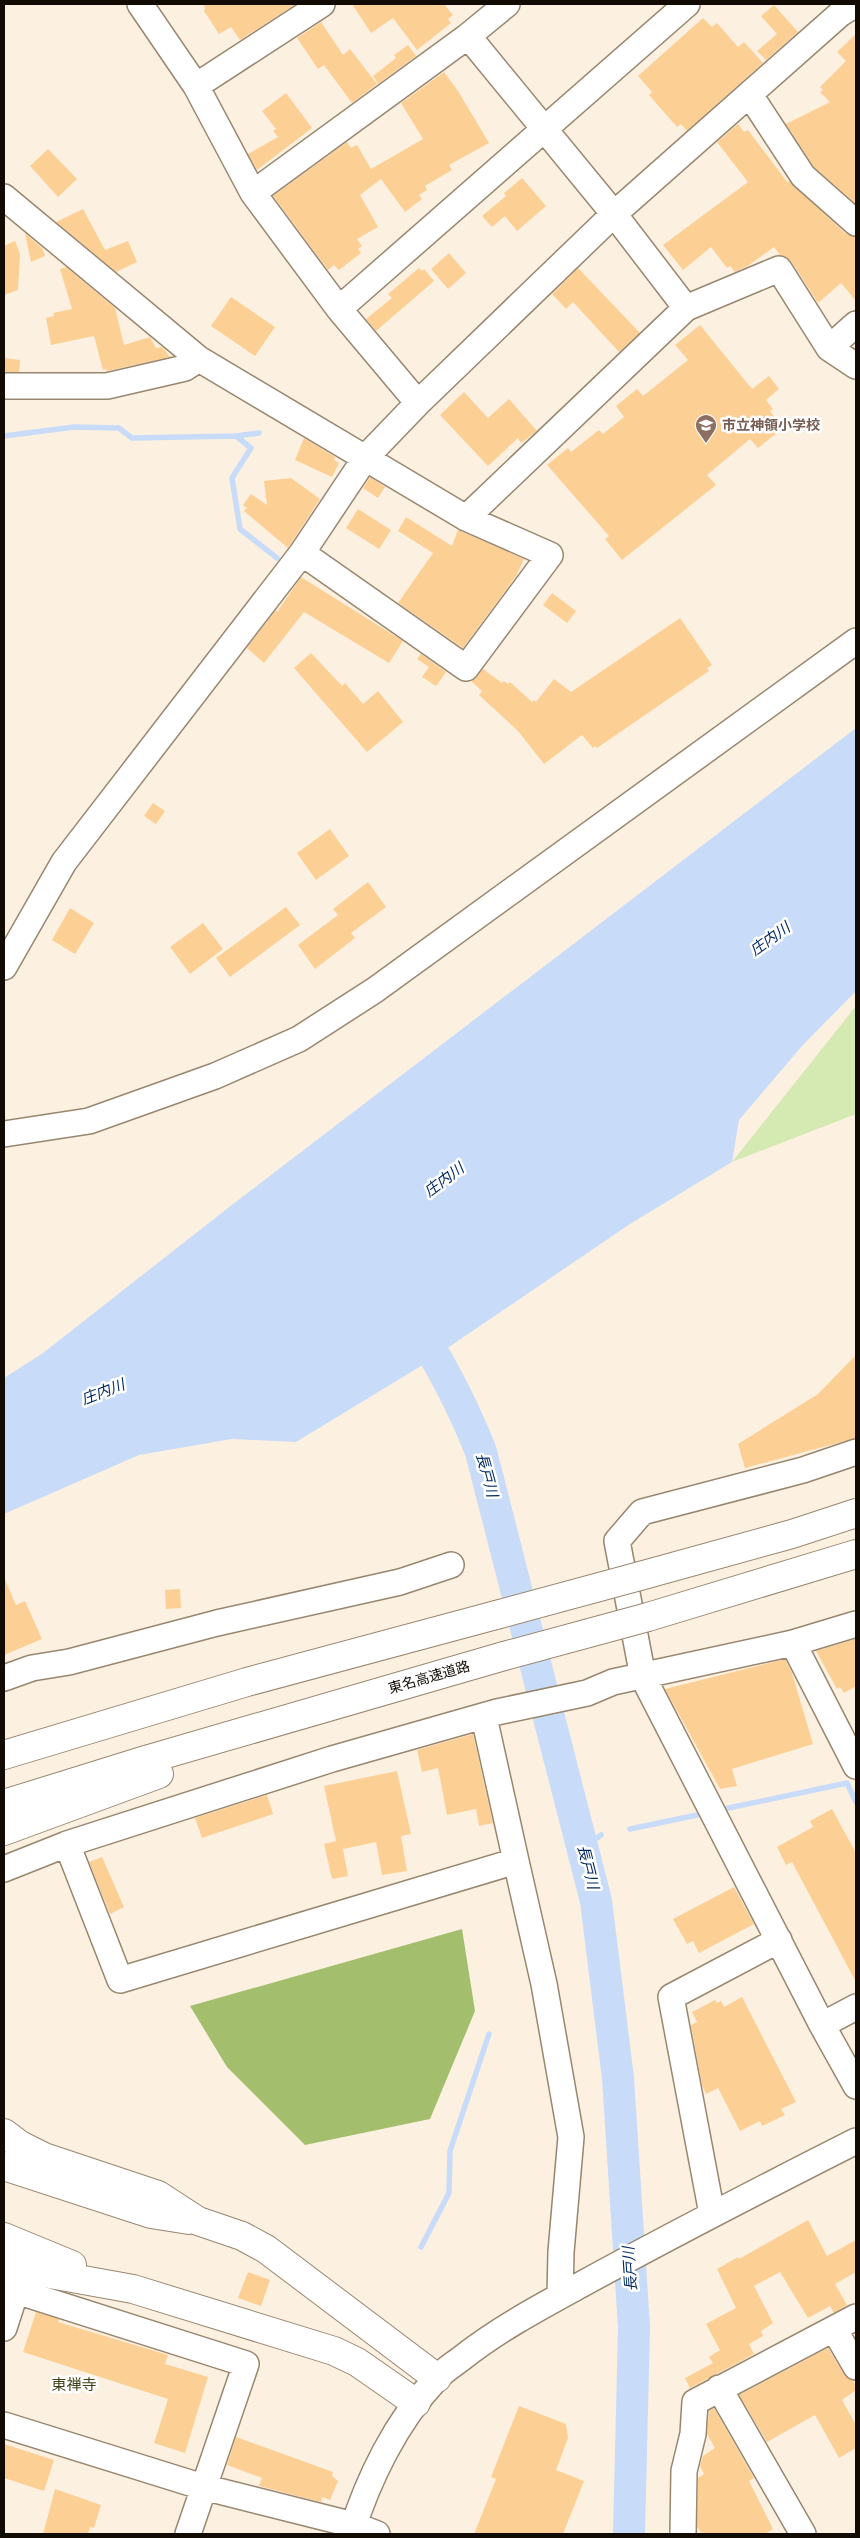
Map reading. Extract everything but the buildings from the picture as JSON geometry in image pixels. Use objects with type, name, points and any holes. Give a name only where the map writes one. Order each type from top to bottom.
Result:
[{"type":"highway","points":[[4,1755],[247,1682],[792,1534],[856,1513]]},
{"type":"highway","name":"東名高速道路","points":[[4,1804],[445,1672],[648,1617],[856,1554]]},
{"type":"highway","points":[[4,1831],[369,1695],[445,1672]]},
{"type":"highway","points":[[4,2133],[20,2145],[44,2157],[158,2195],[198,2221]]},
{"type":"highway","points":[[4,2166],[151,2214],[198,2221],[242,2236],[266,2249],[437,2378]]},
{"type":"highway","points":[[4,2237],[120,2285],[334,2351],[357,2362],[416,2402]]},
{"type":"highway","points":[[4,2260],[39,2272],[120,2285]]},
{"type":"street","points":[[140,4],[196,86],[253,194],[339,309],[418,403]]},
{"type":"street","points":[[196,86],[322,4]]},
{"type":"street","points":[[253,194],[468,36],[507,4]]},
{"type":"street","points":[[339,309],[543,128],[687,4]]},
{"type":"street","points":[[4,967],[64,862],[302,553],[366,457],[418,403],[614,214],[750,96],[843,7]]},
{"type":"street","points":[[468,36],[614,214],[686,308]]},
{"type":"street","points":[[750,96],[803,176],[856,223]]},
{"type":"street","points":[[4,197],[199,359],[466,518],[550,555],[466,668],[302,553]]},
{"type":"street","points":[[466,518],[686,308],[779,269],[829,348],[856,366]]},
{"type":"street","points":[[829,348],[856,324]]},
{"type":"street","points":[[4,386],[107,386],[185,368],[199,359]]},
{"type":"street","points":[[4,1134],[89,1122],[215,1076],[299,1040],[375,990],[856,641]]},
{"type":"street","points":[[856,1452],[803,1470],[642,1512],[617,1540],[643,1677],[822,2025],[856,2086]]},
{"type":"street","points":[[4,1678],[32,1668],[69,1662],[217,1623],[400,1582],[451,1565]]},
{"type":"street","points":[[4,1869],[67,1844],[332,1759],[490,1714],[587,1692],[613,1682],[793,1643],[856,1624]]},
{"type":"street","points":[[793,1643],[856,1766]]},
{"type":"street","points":[[490,1714],[516,1861],[544,1984],[571,2137],[561,2252],[560,2296]]},
{"type":"street","points":[[67,1844],[120,1980],[516,1861]]},
{"type":"street","points":[[712,2214],[671,1997],[779,1940]]},
{"type":"street","points":[[822,2025],[856,2007]]},
{"type":"street","points":[[352,2530],[393,2437],[416,2402],[437,2378],[514,2321],[674,2233],[856,2141]]},
{"type":"street","points":[[4,2328],[10,2289],[246,2364],[188,2534]]},
{"type":"street","points":[[683,2534],[684,2471],[693,2434],[695,2402],[856,2317]]},
{"type":"street","points":[[834,2329],[856,2367]]},
{"type":"street","points":[[719,2388],[804,2534]]},
{"type":"street","points":[[4,2425],[203,2487],[352,2530],[377,2534]]},
{"type":"green space","points":[[856,1006],[856,1114],[732,1162]]},
{"type":"green space","points":[[462,1929],[475,2011],[430,2119],[305,2145],[227,2067],[190,2006]]},
{"type":"water","name":"庄内川","points":[[856,728],[856,991],[802,1046],[739,1120],[732,1162],[630,1224],[421,1366],[296,1442],[232,1439],[139,1455],[4,1514],[4,1378],[43,1353],[233,1204]]},
{"type":"waterway","points":[[4,436],[74,427],[119,428],[132,438],[236,436],[259,433]]},
{"type":"waterway","points":[[236,436],[251,448],[232,478],[240,529],[277,558]]},
{"type":"waterway","name":"長戸川","points":[[413,1320],[450,1384],[481,1452],[596,1901],[618,2078],[634,2327],[629,2534]]},
{"type":"waterway","points":[[724,1809],[847,1783],[856,1802]]},
{"type":"waterway","points":[[630,1829],[697,1815]]},
{"type":"waterway","points":[[582,1849],[601,1835]]},
{"type":"waterway","points":[[421,2247],[449,2193],[450,2151],[489,2034]]},
{"type":"place","name":"市立神領小学校","points":[[706,444]]},
{"type":"district","name":"東禅寺","points":[[74,2385]]}]
